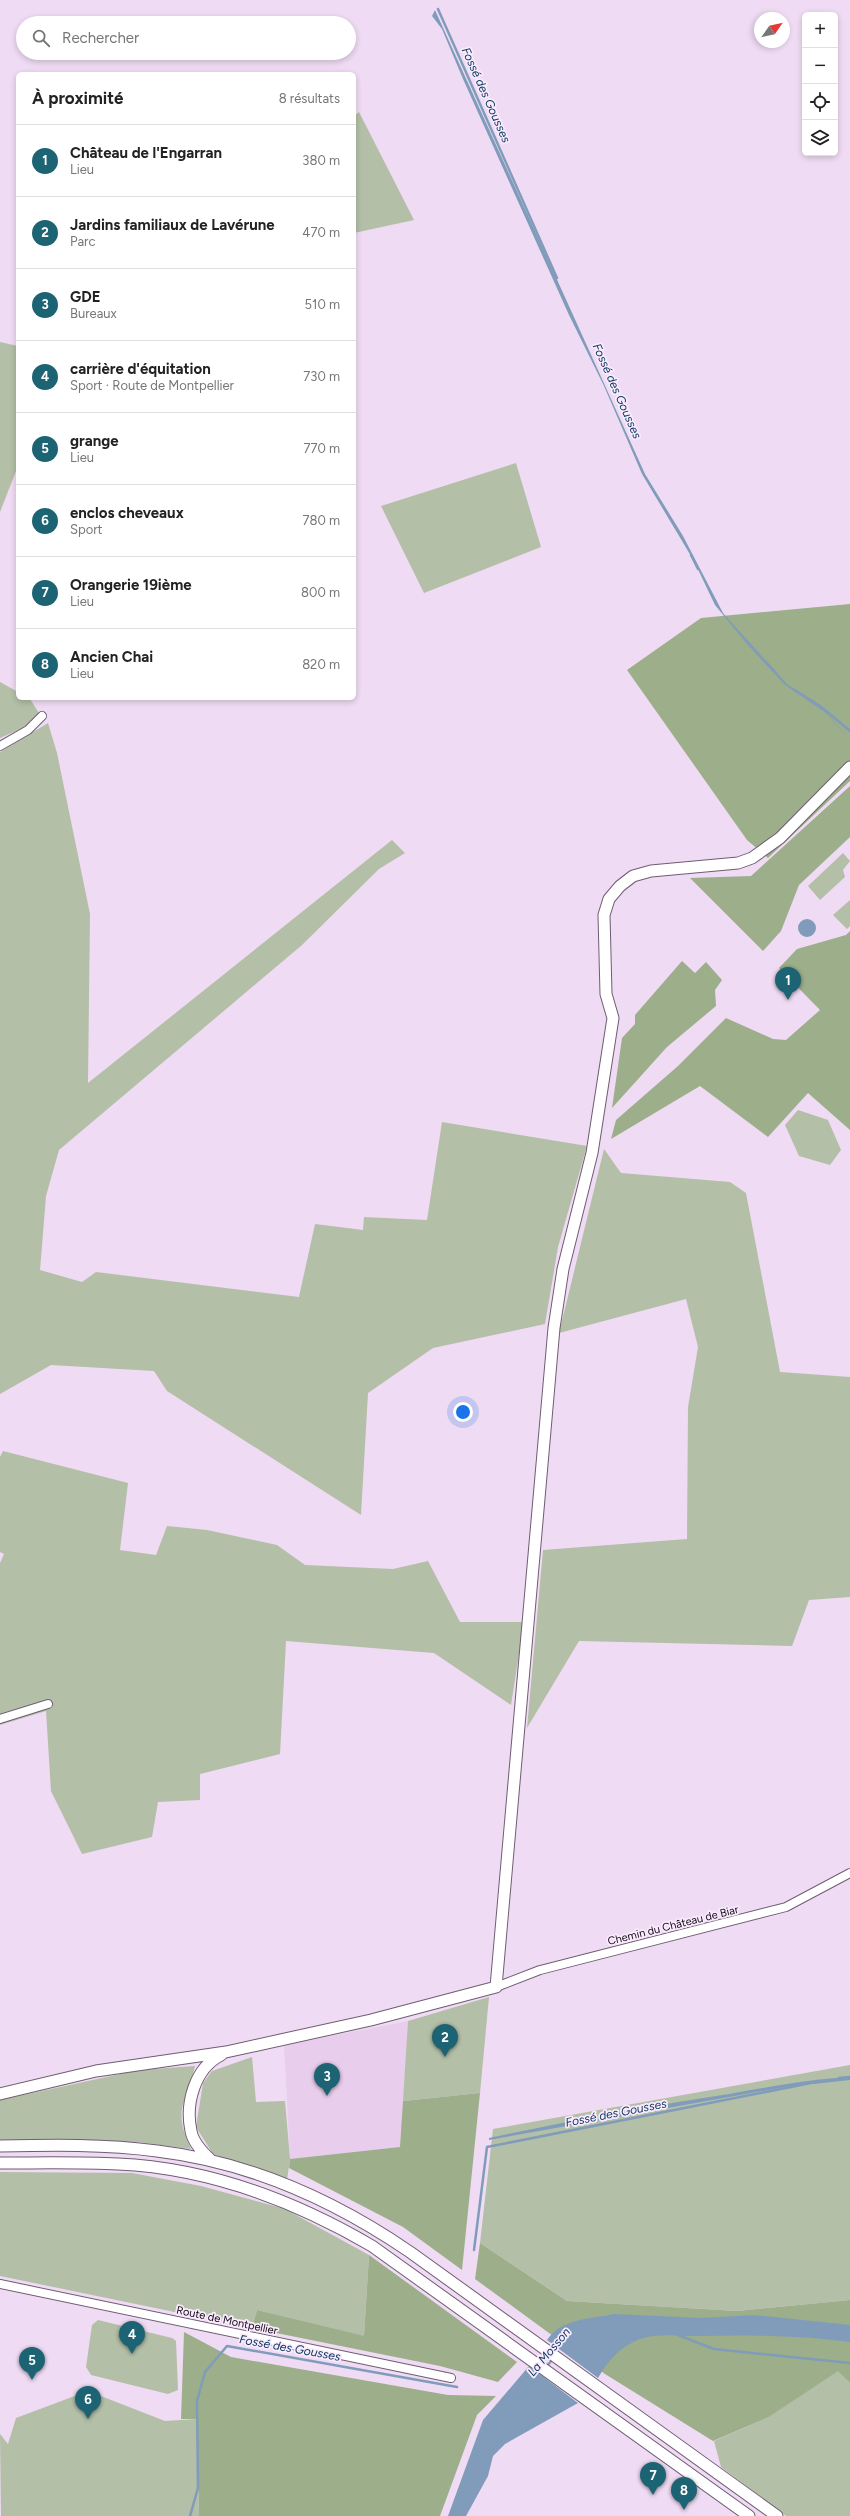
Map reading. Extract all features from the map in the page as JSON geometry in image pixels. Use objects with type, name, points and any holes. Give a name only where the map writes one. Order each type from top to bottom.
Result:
[{"type":"street","points":[[0,746],[28,730],[42,716]]},
{"type":"street","points":[[0,2094],[96,2071],[226,2052],[371,2020],[496,1987],[554,1328],[562,1269],[592,1153],[614,1018],[606,994],[606,910],[609,899],[616,890],[633,876],[666,868],[738,863],[764,850],[850,767]]},
{"type":"street","points":[[0,1719],[48,1704]]},
{"type":"street","name":"Chemin du Château de Biar","points":[[496,1987],[540,1970],[786,1907],[850,1874]]},
{"type":"street","points":[[212,2161],[195,2142],[191,2131],[189,2113],[192,2092],[199,2074],[206,2065],[226,2052]]},
{"type":"street","points":[[191,2057],[206,2065]]},
{"type":"street","points":[[0,2146],[117,2147],[158,2151],[212,2161],[285,2184],[348,2212],[394,2241],[777,2516]]},
{"type":"street","points":[[0,2163],[119,2164],[195,2175],[234,2184],[265,2194],[338,2226],[372,2246],[749,2516]]},
{"type":"street","name":"Route de Montpellier","points":[[0,2284],[450,2378]]},
{"type":"shaded area","points":[[408,2021],[401,2147],[290,2159],[284,2045]]},
{"type":"green space","points":[[359,112],[414,220],[356,233],[356,114]]},
{"type":"green space","points":[[0,342],[16,346],[16,471],[0,512]]},
{"type":"green space","points":[[516,463],[541,547],[424,593],[381,506]]},
{"type":"green space","points":[[850,604],[850,781],[768,858],[747,840],[627,670],[701,618]]},
{"type":"green space","points":[[0,682],[16,691],[16,700],[31,700],[39,713],[23,728],[0,738]]},
{"type":"green space","points":[[48,723],[57,753],[90,914],[88,1083],[392,840],[405,853],[379,869],[302,945],[59,1150],[46,1196],[40,1270],[82,1282],[96,1272],[299,1297],[315,1224],[363,1230],[364,1217],[427,1220],[442,1122],[587,1146],[558,1247],[545,1324],[433,1348],[368,1393],[361,1515],[167,1391],[154,1371],[51,1365],[0,1394],[0,752]]},
{"type":"green space","points":[[850,786],[850,837],[799,885],[781,931],[763,951],[690,878],[751,876]]},
{"type":"green space","points":[[843,853],[850,861],[843,870],[845,877],[820,900],[808,886]]},
{"type":"green space","points":[[850,900],[850,926],[847,929],[833,915]]},
{"type":"green space","points":[[850,931],[850,1130],[808,1093],[768,1137],[700,1086],[611,1139],[616,1120],[678,1066],[726,1018],[773,1039],[786,1040],[820,1010],[779,968],[797,949],[846,935]]},
{"type":"green space","points":[[682,961],[695,973],[706,962],[722,980],[715,990],[716,1006],[667,1047],[612,1108],[622,1038],[635,1024],[635,1015]]},
{"type":"green space","points":[[798,1110],[828,1120],[841,1150],[830,1165],[799,1156],[785,1125]]},
{"type":"green space","points":[[604,1149],[621,1173],[730,1182],[746,1193],[780,1372],[850,1377],[850,1597],[809,1600],[792,1646],[579,1641],[527,1728],[543,1550],[687,1539],[688,1407],[698,1347],[686,1299],[559,1333]]},
{"type":"green space","points":[[3,1451],[128,1483],[120,1550],[156,1555],[167,1526],[207,1530],[277,1545],[305,1565],[393,1569],[428,1561],[460,1622],[524,1622],[511,1705],[434,1653],[286,1641],[280,1754],[200,1774],[200,1800],[158,1802],[152,1837],[82,1854],[51,1791],[46,1711],[0,1725],[0,1563],[4,1554],[0,1552],[0,1457]]},
{"type":"green space","points":[[489,1997],[480,2093],[403,2101],[408,2021]]},
{"type":"green space","points":[[252,2057],[256,2102],[285,2101],[290,2159],[287,2180],[213,2154],[196,2127],[203,2083],[212,2071]]},
{"type":"green space","points":[[850,2065],[850,2300],[737,2311],[567,2301],[480,2243],[493,2129]]},
{"type":"green space","points":[[195,2066],[182,2107],[182,2124],[191,2149],[138,2142],[0,2140],[0,2100],[139,2070]]},
{"type":"green space","points":[[480,2093],[462,2270],[403,2227],[289,2168],[290,2159],[400,2147],[403,2101]]},
{"type":"green space","points":[[0,2172],[132,2173],[201,2186],[285,2209],[369,2255],[364,2337],[257,2310],[252,2328],[0,2276]]},
{"type":"green space","points":[[480,2243],[567,2301],[737,2311],[850,2300],[850,2383],[838,2371],[769,2417],[713,2441],[605,2374],[475,2279]]},
{"type":"green space","points":[[369,2255],[517,2362],[498,2382],[440,2366],[252,2328],[257,2310],[364,2336]]},
{"type":"green space","points":[[98,2320],[172,2338],[176,2341],[178,2390],[168,2394],[91,2375],[86,2367],[92,2325]]},
{"type":"green space","points":[[184,2332],[231,2357],[448,2395],[496,2396],[477,2415],[440,2516],[199,2516],[197,2419],[181,2419]]},
{"type":"green space","points":[[838,2370],[850,2383],[850,2516],[786,2516],[721,2467],[714,2441],[769,2417]]},
{"type":"green space","points":[[88,2391],[165,2421],[197,2419],[199,2516],[1,2516],[0,2434],[8,2444],[16,2418]]},
{"type":"water","points":[[435,10],[645,474],[683,536],[723,613],[787,684],[825,711],[850,740],[826,713],[784,684],[747,644],[715,605],[694,561],[642,474],[604,386],[569,315],[442,29],[432,16]]},
{"type":"water","points":[[807,919],[813,922],[816,928],[813,934],[807,937],[801,934],[798,928],[801,922]]},
{"type":"water","points":[[850,2077],[850,2080],[813,2084],[813,2082],[489,2140],[489,2138],[639,2109],[790,2084]]},
{"type":"water","points":[[615,2314],[701,2318],[755,2315],[850,2325],[850,2342],[772,2336],[667,2335],[646,2337],[633,2342],[616,2354],[606,2365],[598,2378],[547,2340],[553,2333],[569,2323]]},
{"type":"water","points":[[529,2366],[578,2403],[505,2444],[493,2456],[488,2476],[466,2516],[448,2516],[483,2420]]},
{"type":"waterway","name":"Fossé des Gousses","points":[[438,9],[557,278]]},
{"type":"waterway","name":"Fossé des Gousses","points":[[691,555],[698,569]]},
{"type":"waterway","name":"Fossé des Gousses","points":[[765,661],[775,672]]},
{"type":"waterway","name":"Fossé des Gousses","points":[[793,689],[820,706],[850,731]]},
{"type":"waterway","name":"Fossé des Gousses","points":[[839,2078],[850,2077]]},
{"type":"waterway","name":"Fossé des Gousses","points":[[474,2250],[487,2147],[816,2082]]},
{"type":"waterway","name":"La Mosson","points":[[678,2335],[714,2349],[850,2363]]},
{"type":"waterway","name":"Fossé des Gousses","points":[[190,2516],[198,2488],[197,2401],[205,2372],[227,2346],[457,2387]]},
{"type":"waterway","name":"La Mosson","points":[[546,2367],[553,2359]]},
{"type":"place","name":"Château de l'Engarran","points":[[788,1000]]},
{"type":"place","name":"Jardins familiaux de Lavérune","points":[[445,2057]]},
{"type":"place","name":"GDE","points":[[327,2096]]},
{"type":"place","name":"carrière d'équitation","points":[[132,2354]]},
{"type":"place","name":"grange","points":[[32,2380]]},
{"type":"place","name":"enclos cheveaux","points":[[88,2419]]},
{"type":"place","name":"Orangerie 19ième","points":[[653,2495]]},
{"type":"place","name":"Ancien Chai","points":[[684,2510]]}]
